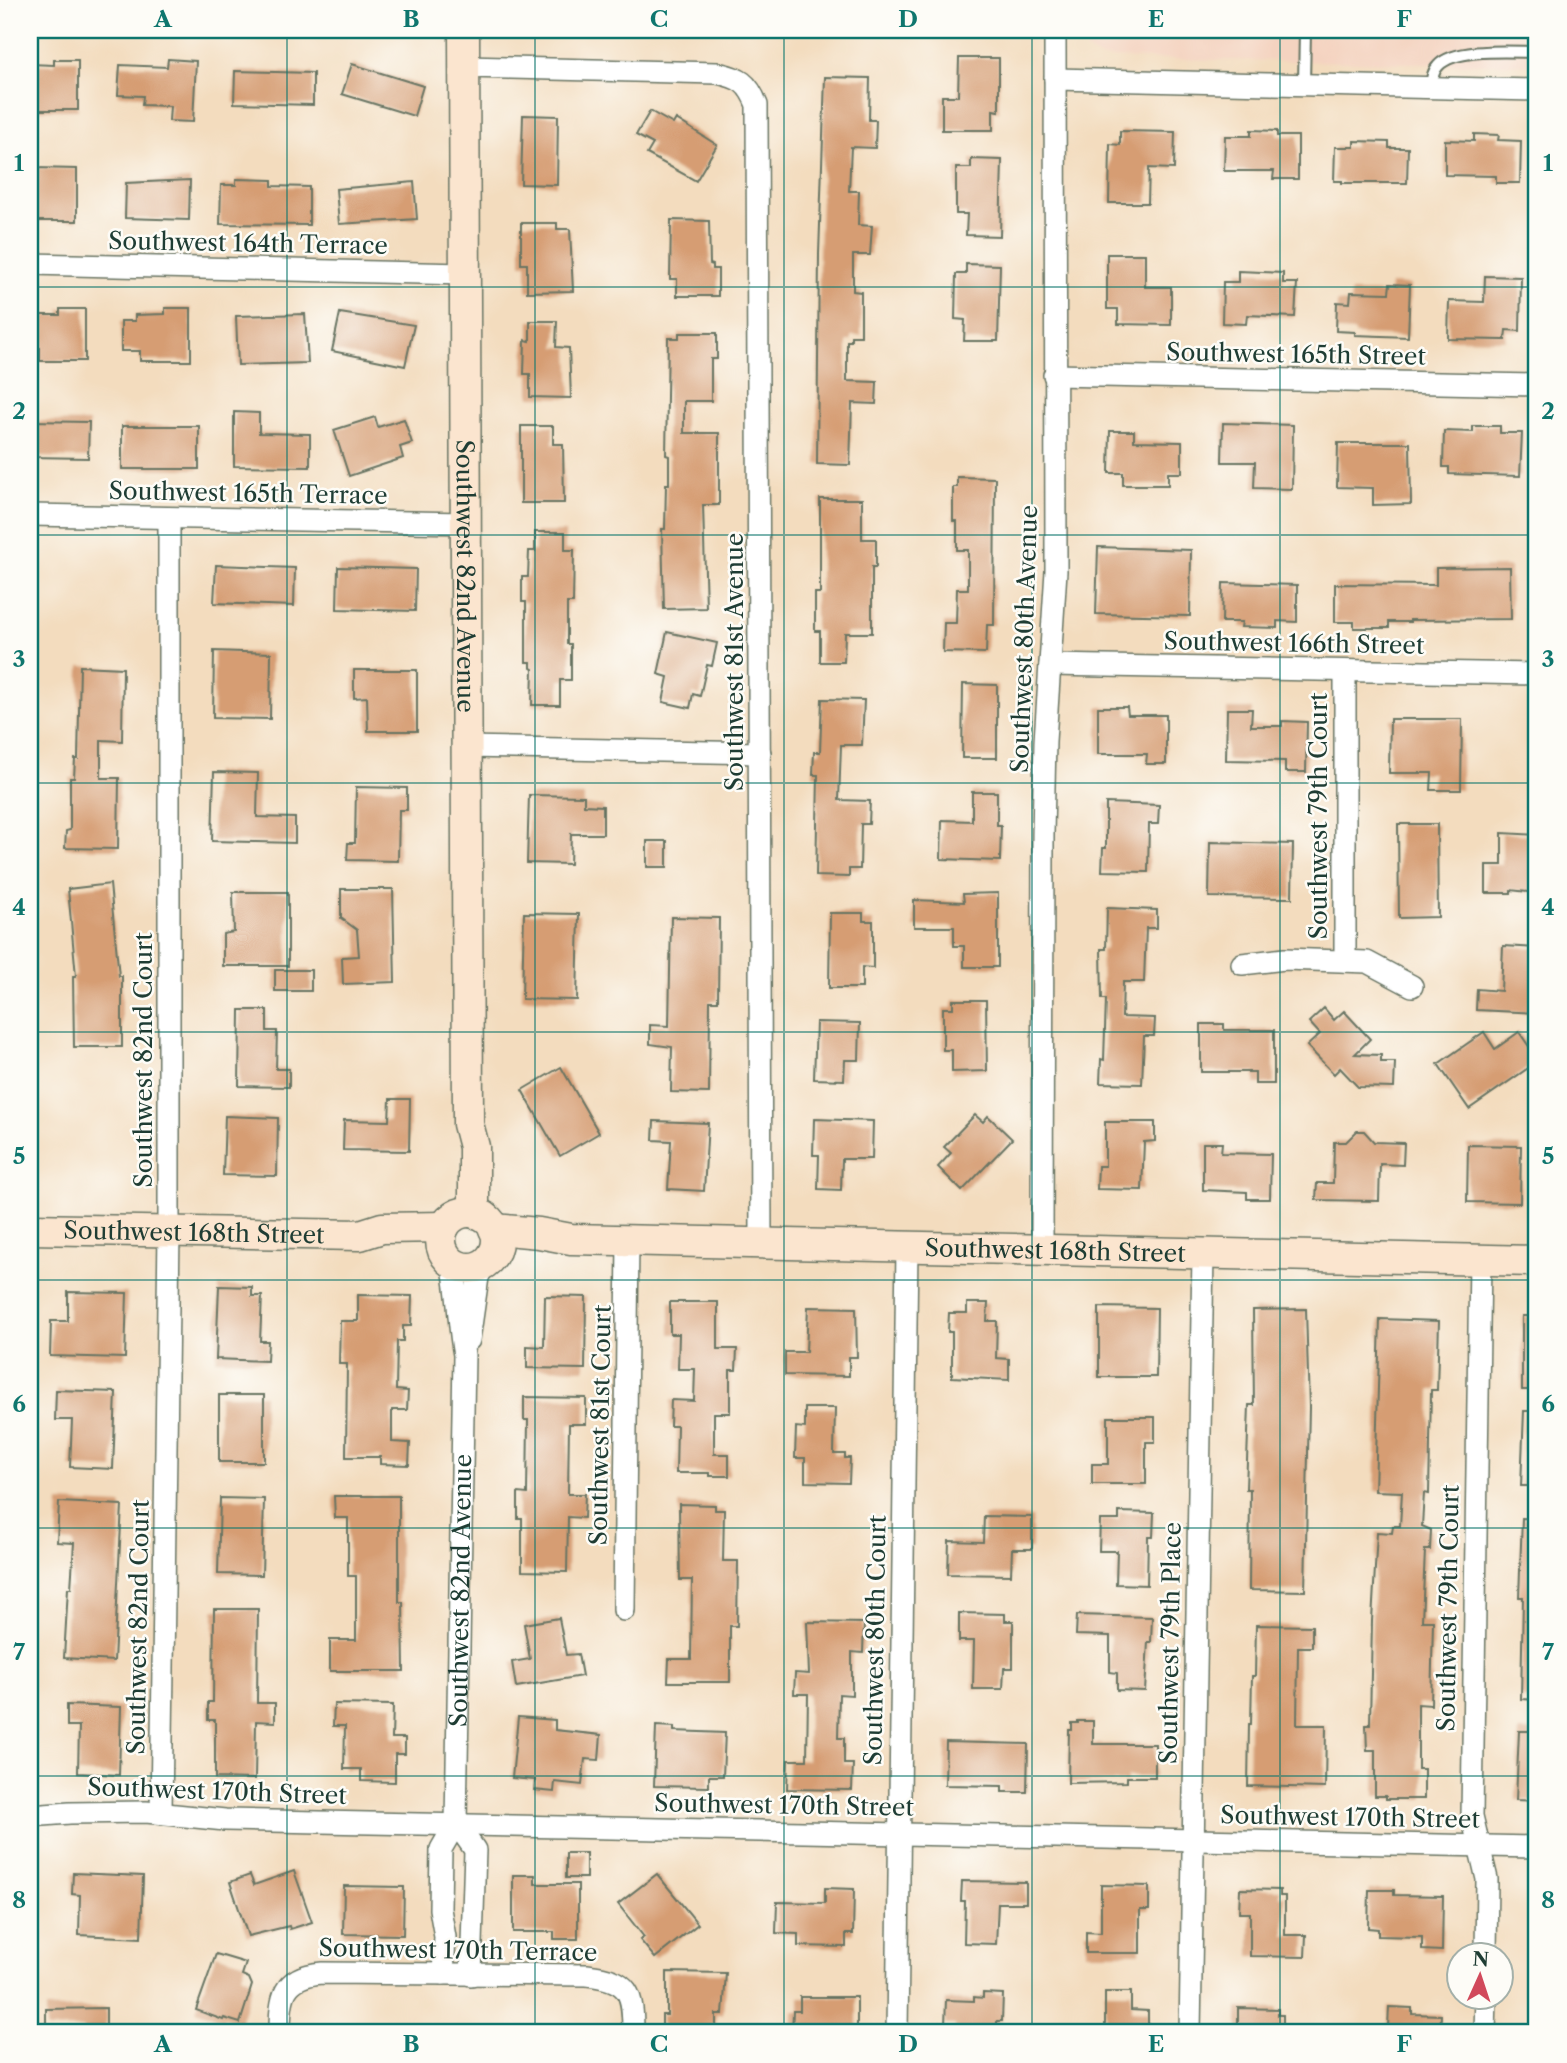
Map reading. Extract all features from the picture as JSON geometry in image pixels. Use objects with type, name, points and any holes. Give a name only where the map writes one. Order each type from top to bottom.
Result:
[{"type":"street","name":"Southwest 82nd Avenue","points":[[443,1975],[445,1937],[440,1909],[441,1849],[456,1823],[464,1355],[459,1332],[457,1289],[468,1238],[474,1147],[468,1124],[464,30]]},
{"type":"street","name":"Southwest 80th Avenue","points":[[1042,1250],[1043,834],[1045,741],[1056,571],[1055,30]]},
{"type":"street","name":"Southwest 81st Avenue","points":[[465,67],[717,73],[732,76],[746,84],[757,105],[761,1243]]},
{"type":"street","points":[[1055,79],[1537,90]]},
{"type":"street","name":"Southwest 164th Terrace","points":[[30,264],[465,274]]},
{"type":"street","name":"Southwest 165th Street","points":[[1054,375],[1537,385]]},
{"type":"street","name":"Southwest 165th Terrace","points":[[30,515],[466,523]]},
{"type":"street","name":"Southwest 82nd Court","points":[[161,1812],[169,1232],[169,518]]},
{"type":"street","name":"Southwest 166th Street","points":[[1051,665],[1537,674]]},
{"type":"street","name":"Southwest 79th Court","points":[[1345,671],[1345,961]]},
{"type":"street","points":[[466,747],[760,753]]},
{"type":"street","points":[[1241,964],[1285,958],[1367,962],[1412,986]]},
{"type":"street","name":"Southwest 168th Street","points":[[30,1229],[360,1235],[382,1228],[468,1238],[540,1233],[571,1239],[1537,1261]]},
{"type":"street","name":"Southwest 82nd Avenue","points":[[464,1355],[471,1334],[478,1277],[468,1238]]},
{"type":"street","name":"Southwest 81st Court","points":[[624,1610],[628,1240]]},
{"type":"street","name":"Southwest 80th Court","points":[[897,2033],[906,1247]]},
{"type":"street","name":"Southwest 79th Place","points":[[1190,2033],[1203,1253]]},
{"type":"street","name":"Southwest 79th Court","points":[[1480,1259],[1472,1816],[1487,1880],[1486,1940]]},
{"type":"street","name":"Southwest 170th Street","points":[[30,1816],[70,1812],[161,1812],[204,1819],[1537,1846]]},
{"type":"street","points":[[456,1823],[475,1850],[471,1975]]},
{"type":"street","name":"Southwest 170th Terrace","points":[[279,2033],[281,2003],[290,1984],[298,1978],[322,1973],[587,1975],[608,1978],[617,1981],[631,2001],[633,2033]]},
{"type":"street","points":[[1485,2033],[1486,2010]]},
{"type":"lane","points":[[1304,85],[1305,30]]},
{"type":"lane","points":[[1431,88],[1436,68],[1452,58],[1490,51],[1537,52]]},
{"type":"shaded area","points":[[1077,30],[1537,30],[1537,65],[1101,58],[1087,50]]},
{"type":"building","points":[[959,58],[999,58],[999,111],[993,110],[993,130],[942,130],[942,96],[958,96]]},
{"type":"building","points":[[168,59],[196,61],[193,122],[169,121],[170,106],[142,105],[143,96],[118,95],[120,65],[167,67]]},
{"type":"building","points":[[54,60],[78,60],[78,110],[35,110],[35,99],[30,99],[30,64],[54,65]]},
{"type":"building","points":[[352,64],[423,86],[414,116],[342,94]]},
{"type":"building","points":[[235,71],[313,73],[313,105],[234,103]]},
{"type":"building","points":[[825,77],[870,78],[869,120],[876,120],[875,148],[851,147],[849,191],[859,191],[858,225],[872,226],[870,255],[853,255],[853,291],[861,292],[861,336],[851,336],[851,341],[847,341],[847,381],[877,382],[876,404],[852,403],[850,465],[817,464],[819,254]]},
{"type":"building","points":[[650,111],[673,124],[676,119],[717,145],[696,181],[647,154],[653,144],[636,135]]},
{"type":"building","points":[[523,115],[558,116],[557,185],[521,184]]},
{"type":"building","points":[[1251,130],[1277,131],[1277,136],[1298,136],[1298,179],[1273,179],[1274,171],[1224,171],[1225,136],[1251,136]]},
{"type":"building","points":[[1120,131],[1175,132],[1174,169],[1149,168],[1148,203],[1109,203],[1110,144],[1120,145]]},
{"type":"building","points":[[1474,134],[1499,135],[1498,140],[1521,141],[1520,183],[1496,183],[1496,176],[1445,175],[1445,140],[1474,141]]},
{"type":"building","points":[[1354,141],[1389,142],[1389,148],[1408,148],[1407,183],[1334,181],[1335,147],[1354,147]]},
{"type":"building","points":[[971,159],[1002,160],[1000,236],[966,235],[967,214],[956,214],[956,168],[971,168]]},
{"type":"building","points":[[35,168],[77,169],[77,221],[30,221],[30,181],[36,181]]},
{"type":"building","points":[[236,179],[272,180],[272,186],[309,187],[309,225],[220,224],[221,185],[236,185]]},
{"type":"building","points":[[190,180],[189,220],[125,218],[126,183]]},
{"type":"building","points":[[414,182],[417,219],[339,224],[336,189]]},
{"type":"building","points":[[671,220],[709,221],[710,264],[713,269],[718,269],[718,296],[677,296],[677,279],[670,279]]},
{"type":"building","points":[[521,223],[557,223],[557,229],[570,229],[573,291],[527,292],[527,264],[521,264]]},
{"type":"building","points":[[1107,254],[1145,254],[1145,287],[1171,287],[1171,325],[1118,324],[1118,309],[1107,309]]},
{"type":"building","points":[[966,264],[1000,265],[998,341],[964,341],[965,320],[955,319],[956,274],[966,274]]},
{"type":"building","points":[[1238,271],[1283,273],[1283,283],[1297,283],[1295,317],[1247,315],[1246,324],[1222,323],[1223,282],[1238,282]]},
{"type":"building","points":[[1485,276],[1521,277],[1520,331],[1506,330],[1505,340],[1448,339],[1449,301],[1484,302]]},
{"type":"building","points":[[1390,284],[1410,285],[1408,337],[1355,335],[1355,332],[1336,331],[1337,302],[1350,303],[1351,292],[1389,293]]},
{"type":"building","points":[[165,308],[191,308],[191,361],[140,361],[140,351],[121,351],[121,321],[135,321],[135,315],[165,314]]},
{"type":"building","points":[[60,309],[85,309],[85,361],[40,361],[40,348],[30,348],[30,321],[35,321],[34,315],[60,315]]},
{"type":"building","points":[[340,313],[414,325],[405,366],[332,351]]},
{"type":"building","points":[[305,314],[308,363],[238,365],[236,316]]},
{"type":"building","points":[[530,321],[557,321],[556,347],[569,348],[571,398],[530,397],[530,374],[524,374],[525,340],[530,341]]},
{"type":"building","points":[[679,333],[717,333],[717,359],[711,359],[711,401],[684,401],[684,433],[719,433],[719,505],[703,505],[706,608],[664,609],[662,529],[665,529],[666,484],[669,484],[669,456],[666,455],[668,338],[679,338]]},
{"type":"building","points":[[234,412],[259,413],[259,433],[310,434],[310,467],[234,466]]},
{"type":"building","points":[[375,417],[378,427],[404,419],[412,443],[400,447],[403,458],[349,476],[334,430]]},
{"type":"building","points":[[30,421],[89,422],[88,458],[30,457]]},
{"type":"building","points":[[1223,423],[1293,425],[1292,489],[1254,488],[1255,462],[1222,462]]},
{"type":"building","points":[[122,426],[199,426],[199,469],[122,469]]},
{"type":"building","points":[[521,426],[553,426],[553,444],[563,444],[564,503],[521,503]]},
{"type":"building","points":[[1473,426],[1500,426],[1500,433],[1522,433],[1520,476],[1449,474],[1449,467],[1443,467],[1444,431],[1473,432]]},
{"type":"building","points":[[1110,431],[1134,431],[1134,441],[1182,442],[1182,473],[1168,473],[1168,485],[1123,485],[1123,473],[1109,473]]},
{"type":"building","points":[[1338,443],[1410,443],[1411,504],[1373,505],[1373,488],[1337,487]]},
{"type":"building","points":[[957,477],[995,478],[994,625],[987,625],[986,653],[943,652],[944,623],[956,623],[957,589],[968,589],[968,550],[957,550],[957,521],[953,521],[953,487],[957,487]]},
{"type":"building","points":[[820,499],[862,499],[862,539],[876,539],[876,567],[872,567],[872,633],[845,633],[844,662],[820,662],[820,631],[815,631],[815,593],[820,593]]},
{"type":"building","points":[[535,532],[565,532],[565,550],[574,550],[573,603],[567,603],[567,644],[571,644],[571,680],[560,680],[560,705],[532,705],[533,669],[531,662],[526,662],[526,602],[522,602],[522,577],[528,577],[529,551],[535,551]]},
{"type":"building","points":[[1098,547],[1191,550],[1190,616],[1096,614]]},
{"type":"building","points":[[216,565],[295,568],[294,606],[214,603]]},
{"type":"building","points":[[338,567],[416,569],[415,611],[337,609]]},
{"type":"building","points":[[1510,567],[1511,619],[1410,620],[1389,622],[1389,628],[1354,628],[1354,622],[1335,622],[1335,584],[1436,585],[1436,568]]},
{"type":"building","points":[[1223,583],[1297,585],[1297,622],[1277,621],[1277,628],[1241,627],[1242,622],[1222,622]]},
{"type":"building","points":[[667,632],[717,643],[712,666],[707,665],[700,696],[693,694],[690,708],[663,702],[668,677],[658,674]]},
{"type":"building","points":[[214,651],[271,653],[270,719],[213,718]]},
{"type":"building","points":[[80,666],[123,668],[122,741],[101,740],[101,778],[119,778],[118,849],[65,848],[66,831],[70,830],[70,778],[74,778],[75,759],[78,759]]},
{"type":"building","points":[[354,670],[417,670],[417,731],[368,731],[367,697],[354,698]]},
{"type":"building","points":[[963,684],[997,685],[997,758],[962,758]]},
{"type":"building","points":[[822,699],[864,700],[862,745],[841,745],[839,800],[870,801],[869,824],[861,824],[860,869],[849,869],[849,877],[816,876],[818,775],[813,775],[814,752],[820,752]]},
{"type":"building","points":[[1098,707],[1127,707],[1128,715],[1166,715],[1166,764],[1146,764],[1147,754],[1098,754]]},
{"type":"building","points":[[1227,709],[1252,709],[1251,726],[1282,726],[1282,721],[1307,722],[1306,772],[1285,772],[1285,761],[1226,760]]},
{"type":"building","points":[[1390,719],[1462,719],[1461,790],[1431,790],[1432,773],[1389,773]]},
{"type":"building","points":[[214,772],[258,773],[257,817],[295,818],[295,843],[212,841]]},
{"type":"building","points":[[356,787],[407,788],[407,810],[399,810],[398,861],[347,860],[348,843],[355,843]]},
{"type":"building","points":[[972,792],[997,792],[997,825],[1001,825],[1000,861],[941,859],[942,820],[972,821]]},
{"type":"building","points":[[529,795],[584,796],[584,805],[603,806],[603,834],[571,834],[570,864],[527,863]]},
{"type":"building","points":[[1106,803],[1159,805],[1158,824],[1149,824],[1148,872],[1102,871],[1103,848],[1106,848]]},
{"type":"building","points":[[1398,824],[1437,824],[1438,917],[1399,918]]},
{"type":"building","points":[[1502,833],[1537,835],[1537,893],[1511,890],[1511,893],[1486,893],[1486,865],[1502,865]]},
{"type":"building","points":[[647,841],[667,841],[667,867],[647,867]]},
{"type":"building","points":[[1210,842],[1293,844],[1292,898],[1209,897]]},
{"type":"building","points":[[110,884],[119,976],[122,976],[122,1047],[74,1047],[73,976],[76,976],[68,889]]},
{"type":"building","points":[[341,889],[393,889],[395,982],[343,984],[342,957],[359,956],[357,930],[341,918]]},
{"type":"building","points":[[233,892],[288,892],[288,966],[223,966],[223,934],[234,932]]},
{"type":"building","points":[[998,893],[998,967],[964,967],[964,946],[954,946],[954,927],[914,927],[914,900],[964,902],[963,894]]},
{"type":"building","points":[[1107,908],[1157,910],[1157,928],[1146,928],[1144,982],[1123,982],[1122,1017],[1155,1018],[1154,1036],[1144,1036],[1142,1084],[1100,1083],[1101,1059],[1104,1060],[1106,999],[1102,999],[1101,949],[1106,949]]},
{"type":"building","points":[[524,913],[579,914],[577,1000],[522,999]]},
{"type":"building","points":[[830,913],[863,913],[863,921],[873,921],[873,968],[862,967],[862,988],[829,988]]},
{"type":"building","points":[[671,917],[719,918],[718,1001],[710,1001],[709,1093],[671,1092],[672,1047],[650,1044],[650,1025],[669,1026]]},
{"type":"building","points":[[1503,946],[1537,948],[1537,1013],[1476,1010],[1477,989],[1501,991]]},
{"type":"building","points":[[275,970],[311,970],[311,991],[275,991]]},
{"type":"building","points":[[953,1000],[986,1000],[987,1071],[952,1072],[952,1050],[943,1050],[943,1008],[953,1008]]},
{"type":"building","points":[[1324,1008],[1334,1020],[1344,1011],[1370,1039],[1355,1054],[1381,1055],[1381,1062],[1395,1062],[1394,1088],[1358,1087],[1340,1068],[1334,1074],[1307,1046],[1320,1034],[1309,1022]]},
{"type":"building","points":[[240,1010],[267,1010],[267,1031],[277,1031],[276,1069],[289,1069],[289,1087],[239,1086]]},
{"type":"building","points":[[816,1022],[860,1023],[859,1060],[845,1060],[844,1080],[814,1079]]},
{"type":"building","points":[[1201,1024],[1224,1024],[1224,1030],[1274,1030],[1274,1084],[1255,1084],[1255,1072],[1201,1072]]},
{"type":"building","points":[[1484,1032],[1495,1049],[1519,1032],[1537,1062],[1469,1109],[1438,1064]]},
{"type":"building","points":[[561,1067],[599,1133],[560,1156],[522,1090]]},
{"type":"building","points":[[390,1099],[410,1099],[409,1151],[343,1150],[344,1120],[389,1121]]},
{"type":"building","points":[[975,1115],[983,1122],[988,1116],[1012,1139],[962,1191],[938,1167],[951,1153],[944,1147]]},
{"type":"building","points":[[225,1116],[278,1118],[277,1176],[223,1175]]},
{"type":"building","points":[[814,1119],[873,1121],[872,1159],[842,1159],[841,1190],[818,1189],[819,1155],[813,1155]]},
{"type":"building","points":[[654,1121],[708,1123],[704,1191],[668,1189],[671,1141],[653,1140]]},
{"type":"building","points":[[1105,1122],[1155,1122],[1155,1141],[1144,1142],[1142,1190],[1097,1189],[1098,1166],[1105,1166]]},
{"type":"building","points":[[1357,1131],[1364,1131],[1374,1142],[1404,1143],[1403,1165],[1380,1164],[1379,1201],[1316,1200],[1317,1183],[1333,1183],[1334,1142],[1346,1142]]},
{"type":"building","points":[[1203,1143],[1222,1143],[1221,1153],[1271,1154],[1270,1199],[1247,1199],[1247,1192],[1203,1190]]},
{"type":"building","points":[[1468,1145],[1521,1146],[1520,1203],[1467,1202]]},
{"type":"building","points":[[219,1286],[252,1287],[252,1296],[262,1296],[260,1341],[268,1341],[267,1361],[216,1359]]},
{"type":"building","points":[[68,1292],[127,1293],[125,1358],[50,1356],[51,1321],[68,1321]]},
{"type":"building","points":[[358,1295],[412,1296],[411,1326],[403,1326],[403,1341],[397,1341],[396,1390],[408,1391],[407,1410],[392,1410],[392,1442],[410,1443],[409,1465],[380,1464],[380,1457],[346,1457],[347,1364],[339,1364],[340,1321],[358,1321]]},
{"type":"building","points":[[545,1296],[586,1297],[585,1369],[527,1368],[527,1346],[544,1347]]},
{"type":"building","points":[[670,1302],[718,1302],[718,1349],[737,1349],[736,1370],[730,1370],[730,1413],[714,1413],[714,1454],[729,1454],[729,1476],[676,1473],[677,1426],[670,1426],[671,1400],[694,1401],[695,1369],[678,1369],[679,1334],[670,1334]]},
{"type":"building","points":[[967,1303],[988,1303],[987,1321],[997,1321],[996,1358],[1009,1359],[1009,1380],[952,1377],[952,1332],[948,1332],[949,1313],[967,1313]]},
{"type":"building","points":[[808,1307],[856,1308],[857,1357],[849,1357],[849,1376],[785,1375],[785,1352],[806,1352]]},
{"type":"building","points":[[1099,1307],[1157,1308],[1156,1377],[1099,1377]]},
{"type":"building","points":[[1306,1309],[1309,1407],[1305,1591],[1249,1590],[1250,1489],[1246,1489],[1249,1405],[1254,1405],[1253,1310]]},
{"type":"building","points":[[1522,1316],[1537,1316],[1537,1390],[1522,1390]]},
{"type":"building","points":[[1380,1319],[1439,1321],[1437,1390],[1431,1390],[1429,1494],[1424,1493],[1422,1526],[1431,1530],[1430,1550],[1425,1550],[1422,1621],[1433,1621],[1431,1705],[1418,1704],[1418,1769],[1424,1769],[1424,1799],[1386,1799],[1386,1796],[1375,1796],[1375,1750],[1367,1750],[1366,1725],[1370,1725],[1377,1532],[1392,1533],[1393,1526],[1400,1526],[1402,1492],[1375,1491]]},
{"type":"building","points":[[56,1390],[116,1392],[113,1469],[70,1467],[72,1420],[55,1420]]},
{"type":"building","points":[[219,1395],[264,1395],[264,1462],[219,1462]]},
{"type":"building","points":[[524,1397],[586,1398],[586,1424],[569,1424],[568,1494],[585,1494],[584,1518],[568,1517],[567,1572],[522,1571],[522,1519],[518,1519],[518,1493],[527,1494],[528,1420],[524,1420]]},
{"type":"building","points":[[805,1408],[835,1408],[834,1454],[845,1454],[845,1458],[850,1458],[849,1483],[805,1482],[805,1458],[795,1458],[796,1427],[805,1428]]},
{"type":"building","points":[[1524,1411],[1537,1411],[1537,1486],[1521,1486]]},
{"type":"building","points":[[1108,1417],[1155,1417],[1155,1442],[1146,1442],[1146,1484],[1092,1484],[1092,1464],[1108,1464]]},
{"type":"building","points":[[334,1496],[399,1496],[399,1602],[403,1602],[404,1671],[330,1671],[330,1640],[356,1640],[356,1576],[348,1576],[348,1518],[335,1518]]},
{"type":"building","points":[[220,1498],[264,1499],[262,1575],[218,1574]]},
{"type":"building","points":[[59,1502],[122,1505],[114,1661],[64,1658],[74,1543],[57,1542]]},
{"type":"building","points":[[679,1504],[715,1505],[715,1510],[724,1510],[723,1561],[738,1561],[737,1626],[730,1626],[730,1682],[668,1682],[669,1659],[691,1659],[692,1580],[680,1580]]},
{"type":"building","points":[[1119,1512],[1154,1513],[1153,1537],[1148,1537],[1147,1585],[1116,1584],[1117,1551],[1099,1551],[1100,1520],[1119,1520]]},
{"type":"building","points":[[984,1516],[1032,1517],[1032,1549],[1012,1549],[1011,1575],[948,1574],[949,1541],[983,1542]]},
{"type":"building","points":[[1522,1518],[1537,1519],[1537,1700],[1521,1699],[1523,1597],[1519,1597]]},
{"type":"building","points":[[214,1609],[258,1609],[257,1703],[275,1703],[275,1722],[256,1721],[255,1779],[215,1778],[215,1720],[208,1720],[208,1702],[213,1702]]},
{"type":"building","points":[[959,1613],[1005,1614],[1005,1621],[1013,1621],[1013,1668],[1004,1668],[1003,1689],[973,1689],[974,1641],[959,1641]]},
{"type":"building","points":[[1077,1615],[1152,1617],[1145,1691],[1117,1690],[1117,1673],[1110,1672],[1110,1636],[1076,1635]]},
{"type":"building","points":[[559,1618],[566,1655],[578,1654],[582,1676],[516,1687],[512,1662],[530,1659],[524,1624]]},
{"type":"building","points":[[807,1622],[864,1623],[863,1653],[852,1652],[852,1695],[839,1694],[838,1738],[844,1738],[844,1764],[853,1764],[852,1790],[787,1789],[788,1760],[807,1760],[808,1694],[794,1694],[795,1673],[809,1674]]},
{"type":"building","points":[[1256,1625],[1312,1626],[1312,1647],[1298,1647],[1297,1725],[1326,1725],[1325,1788],[1248,1786]]},
{"type":"building","points":[[334,1704],[393,1705],[392,1738],[405,1738],[405,1754],[395,1754],[395,1782],[361,1781],[361,1769],[344,1769],[345,1726],[333,1726]]},
{"type":"building","points":[[67,1705],[121,1707],[119,1775],[78,1773],[79,1726],[67,1726]]},
{"type":"building","points":[[518,1717],[555,1720],[555,1730],[601,1735],[599,1760],[585,1759],[582,1785],[555,1782],[554,1792],[534,1790],[535,1780],[512,1778]]},
{"type":"building","points":[[1093,1721],[1093,1744],[1155,1744],[1155,1777],[1127,1777],[1127,1782],[1068,1783],[1069,1730],[1072,1730],[1072,1723]]},
{"type":"building","points":[[656,1726],[674,1727],[674,1731],[725,1733],[723,1776],[709,1776],[709,1787],[654,1786]]},
{"type":"building","points":[[1519,1731],[1537,1731],[1537,1801],[1516,1800]]},
{"type":"building","points":[[946,1742],[1028,1744],[1027,1792],[1002,1792],[1002,1786],[945,1785]]},
{"type":"building","points":[[566,1853],[586,1853],[586,1878],[566,1878]]},
{"type":"building","points":[[294,1871],[312,1922],[290,1929],[289,1926],[248,1936],[230,1882],[250,1875],[254,1885]]},
{"type":"building","points":[[73,1873],[143,1876],[141,1938],[79,1935],[80,1895],[72,1894]]},
{"type":"building","points":[[657,1874],[698,1924],[655,1958],[640,1940],[644,1937],[618,1904]]},
{"type":"building","points":[[513,1875],[535,1875],[535,1884],[578,1884],[578,1939],[554,1939],[554,1932],[513,1932]]},
{"type":"building","points":[[962,1881],[1026,1882],[1026,1903],[998,1903],[996,1944],[964,1943],[965,1901],[961,1901]]},
{"type":"building","points":[[1101,1885],[1149,1886],[1149,1910],[1140,1910],[1140,1953],[1086,1953],[1086,1932],[1101,1933]]},
{"type":"building","points":[[344,1886],[404,1887],[403,1935],[343,1934]]},
{"type":"building","points":[[825,1888],[854,1889],[853,1934],[846,1934],[846,1947],[798,1946],[798,1934],[776,1933],[777,1902],[825,1903]]},
{"type":"building","points":[[1240,1889],[1280,1890],[1280,1896],[1285,1896],[1285,1935],[1306,1935],[1305,1957],[1250,1956],[1250,1913],[1239,1913]]},
{"type":"building","points":[[1369,1890],[1394,1890],[1394,1895],[1443,1896],[1442,1951],[1422,1950],[1422,1937],[1378,1936],[1378,1929],[1368,1928]]},
{"type":"building","points":[[216,1954],[246,1963],[242,1975],[249,1978],[252,1985],[240,2023],[196,2010]]},
{"type":"building","points":[[667,1972],[726,1973],[723,2014],[716,2014],[716,2033],[662,2033],[662,2015],[667,2015]]},
{"type":"building","points":[[1105,1992],[1131,1992],[1131,2010],[1148,2011],[1148,2033],[1105,2033]]},
{"type":"building","points":[[983,1993],[1003,1994],[1002,2021],[997,2021],[997,2033],[955,2033],[955,2025],[945,2025],[946,2000],[974,2001],[974,1997],[983,1998]]},
{"type":"building","points":[[800,1997],[857,1997],[857,2033],[792,2033],[793,2011],[800,2011]]},
{"type":"building","points":[[1389,2007],[1412,2008],[1412,2014],[1441,2015],[1440,2033],[1399,2033],[1399,2027],[1388,2027]]},
{"type":"building","points":[[106,2008],[106,2033],[83,2033],[83,2028],[46,2029],[46,2009]]},
{"type":"building","points":[[1238,2008],[1278,2009],[1278,2015],[1283,2015],[1283,2033],[1238,2031]]}]
